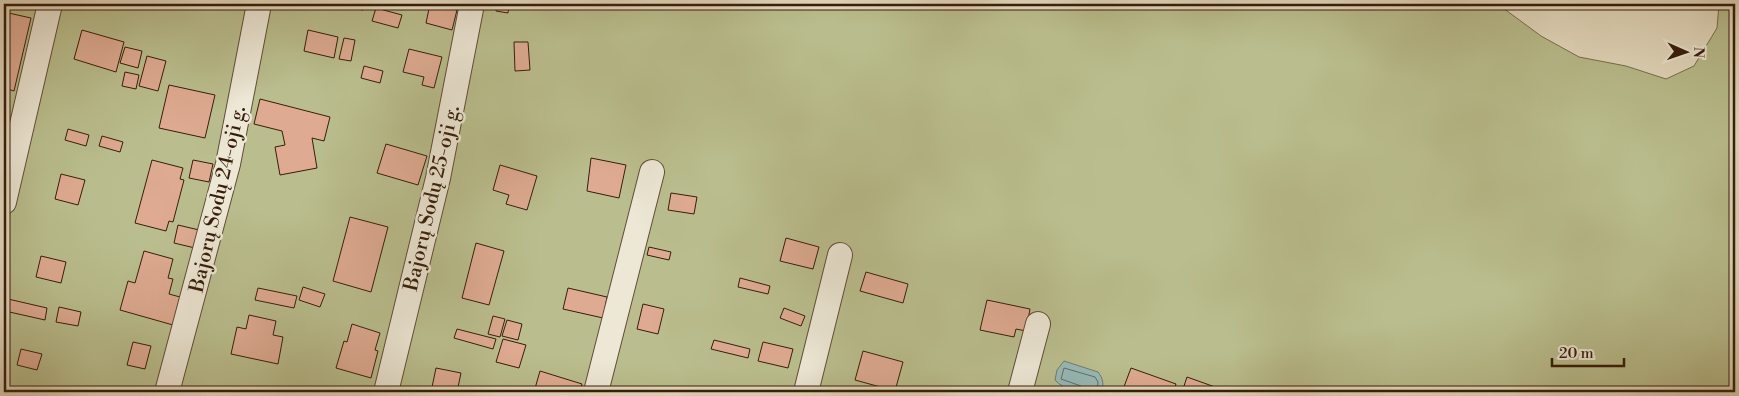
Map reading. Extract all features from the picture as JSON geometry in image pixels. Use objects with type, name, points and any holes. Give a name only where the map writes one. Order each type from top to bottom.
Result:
[{"type":"street","points":[[4,202],[50,4]]},
{"type":"street","name":"Bajorų Sodų 24-oji g.","points":[[168,392],[228,164],[259,4]]},
{"type":"street","name":"Bajorų Sodų 25-oji g.","points":[[386,392],[438,178],[472,4]]},
{"type":"street","points":[[596,392],[652,172]]},
{"type":"street","points":[[806,392],[840,255]]},
{"type":"street","points":[[1020,392],[1038,324]]},
{"type":"green space","points":[[4,4],[1502,4],[1503,8],[1541,36],[1579,57],[1626,66],[1666,79],[1694,66],[1717,28],[1719,4],[1735,4],[1735,392],[4,392]]},
{"type":"water","points":[[1064,361],[1098,372],[1103,382],[1100,392],[1076,390],[1059,384],[1055,380],[1057,370]]},
{"type":"building","points":[[351,4],[364,4],[363,10],[351,8]]},
{"type":"building","points":[[430,4],[457,10],[452,30],[426,23]]},
{"type":"building","points":[[496,4],[509,4],[508,13],[496,11]]},
{"type":"building","points":[[376,8],[402,15],[398,28],[372,21]]},
{"type":"building","points":[[4,12],[31,18],[14,91],[4,88]]},
{"type":"building","points":[[82,30],[124,42],[116,72],[74,59]]},
{"type":"building","points":[[308,30],[338,37],[334,58],[304,51]]},
{"type":"building","points":[[344,38],[355,40],[351,61],[339,59]]},
{"type":"building","points":[[514,42],[528,42],[530,70],[515,71]]},
{"type":"building","points":[[125,47],[142,51],[138,68],[120,63]]},
{"type":"building","points":[[409,49],[442,57],[434,88],[422,85],[424,77],[403,72]]},
{"type":"building","points":[[147,56],[166,61],[158,91],[139,86]]},
{"type":"building","points":[[364,66],[383,71],[380,83],[361,78]]},
{"type":"building","points":[[125,72],[139,75],[136,89],[122,86]]},
{"type":"building","points":[[169,85],[215,95],[205,138],[159,128]]},
{"type":"building","points":[[260,99],[330,117],[324,141],[312,138],[317,168],[280,175],[275,147],[285,145],[282,131],[254,124]]},
{"type":"building","points":[[68,129],[89,135],[86,146],[65,140]]},
{"type":"building","points":[[102,136],[123,142],[120,152],[99,146]]},
{"type":"building","points":[[386,144],[427,156],[418,185],[377,173]]},
{"type":"building","points":[[591,158],[626,165],[619,198],[587,191]]},
{"type":"building","points":[[152,160],[183,168],[180,179],[184,180],[173,222],[169,221],[166,231],[135,223]]},
{"type":"building","points":[[193,160],[213,164],[209,182],[189,178]]},
{"type":"building","points":[[500,165],[537,176],[527,210],[506,204],[509,195],[493,190]]},
{"type":"building","points":[[61,174],[85,180],[78,205],[55,199]]},
{"type":"building","points":[[671,193],[697,197],[694,214],[668,210]]},
{"type":"building","points":[[350,217],[388,227],[371,292],[333,281]]},
{"type":"building","points":[[178,225],[199,230],[195,248],[174,243]]},
{"type":"building","points":[[786,238],[819,247],[813,269],[780,261]]},
{"type":"building","points":[[476,243],[504,251],[489,305],[462,298]]},
{"type":"building","points":[[649,247],[671,252],[669,260],[647,255]]},
{"type":"building","points":[[144,251],[173,259],[168,278],[173,279],[169,294],[180,297],[173,325],[120,310],[128,281],[135,283]]},
{"type":"building","points":[[41,256],[66,262],[61,283],[36,277]]},
{"type":"building","points":[[866,272],[908,284],[903,303],[860,291]]},
{"type":"building","points":[[740,278],[770,286],[768,294],[738,287]]},
{"type":"building","points":[[303,287],[325,294],[320,307],[299,300]]},
{"type":"building","points":[[258,288],[297,296],[294,308],[255,300]]},
{"type":"building","points":[[568,288],[607,297],[603,318],[563,309]]},
{"type":"building","points":[[8,299],[47,308],[45,320],[5,311]]},
{"type":"building","points":[[987,300],[1030,309],[1026,331],[1016,329],[1014,337],[980,330]]},
{"type":"building","points":[[643,304],[664,309],[658,334],[637,329]]},
{"type":"building","points":[[59,307],[81,312],[78,326],[56,322]]},
{"type":"building","points":[[784,308],[805,316],[801,326],[780,318]]},
{"type":"building","points":[[249,315],[276,321],[273,335],[283,337],[278,364],[231,354],[237,327],[246,329]]},
{"type":"building","points":[[493,316],[505,319],[500,337],[488,334]]},
{"type":"building","points":[[507,320],[522,324],[518,340],[502,336]]},
{"type":"building","points":[[352,324],[380,333],[375,350],[378,351],[371,378],[336,368],[344,341],[347,342]]},
{"type":"building","points":[[457,329],[496,339],[493,349],[454,338]]},
{"type":"building","points":[[503,339],[526,345],[519,368],[496,362]]},
{"type":"building","points":[[714,340],[750,349],[748,358],[711,349]]},
{"type":"building","points":[[133,342],[151,346],[145,369],[127,365]]},
{"type":"building","points":[[763,342],[793,349],[788,368],[758,361]]},
{"type":"building","points":[[21,349],[42,354],[37,370],[17,365]]},
{"type":"building","points":[[863,351],[903,362],[895,391],[855,380]]},
{"type":"building","points":[[436,368],[461,373],[457,392],[431,392]]},
{"type":"building","points":[[1131,368],[1176,384],[1173,392],[1122,392]]},
{"type":"building","points":[[540,371],[582,384],[579,392],[534,392]]},
{"type":"building","points":[[1187,377],[1215,387],[1214,392],[1182,392]]},
{"type":"building","points":[[967,388],[988,392],[967,392]]}]
